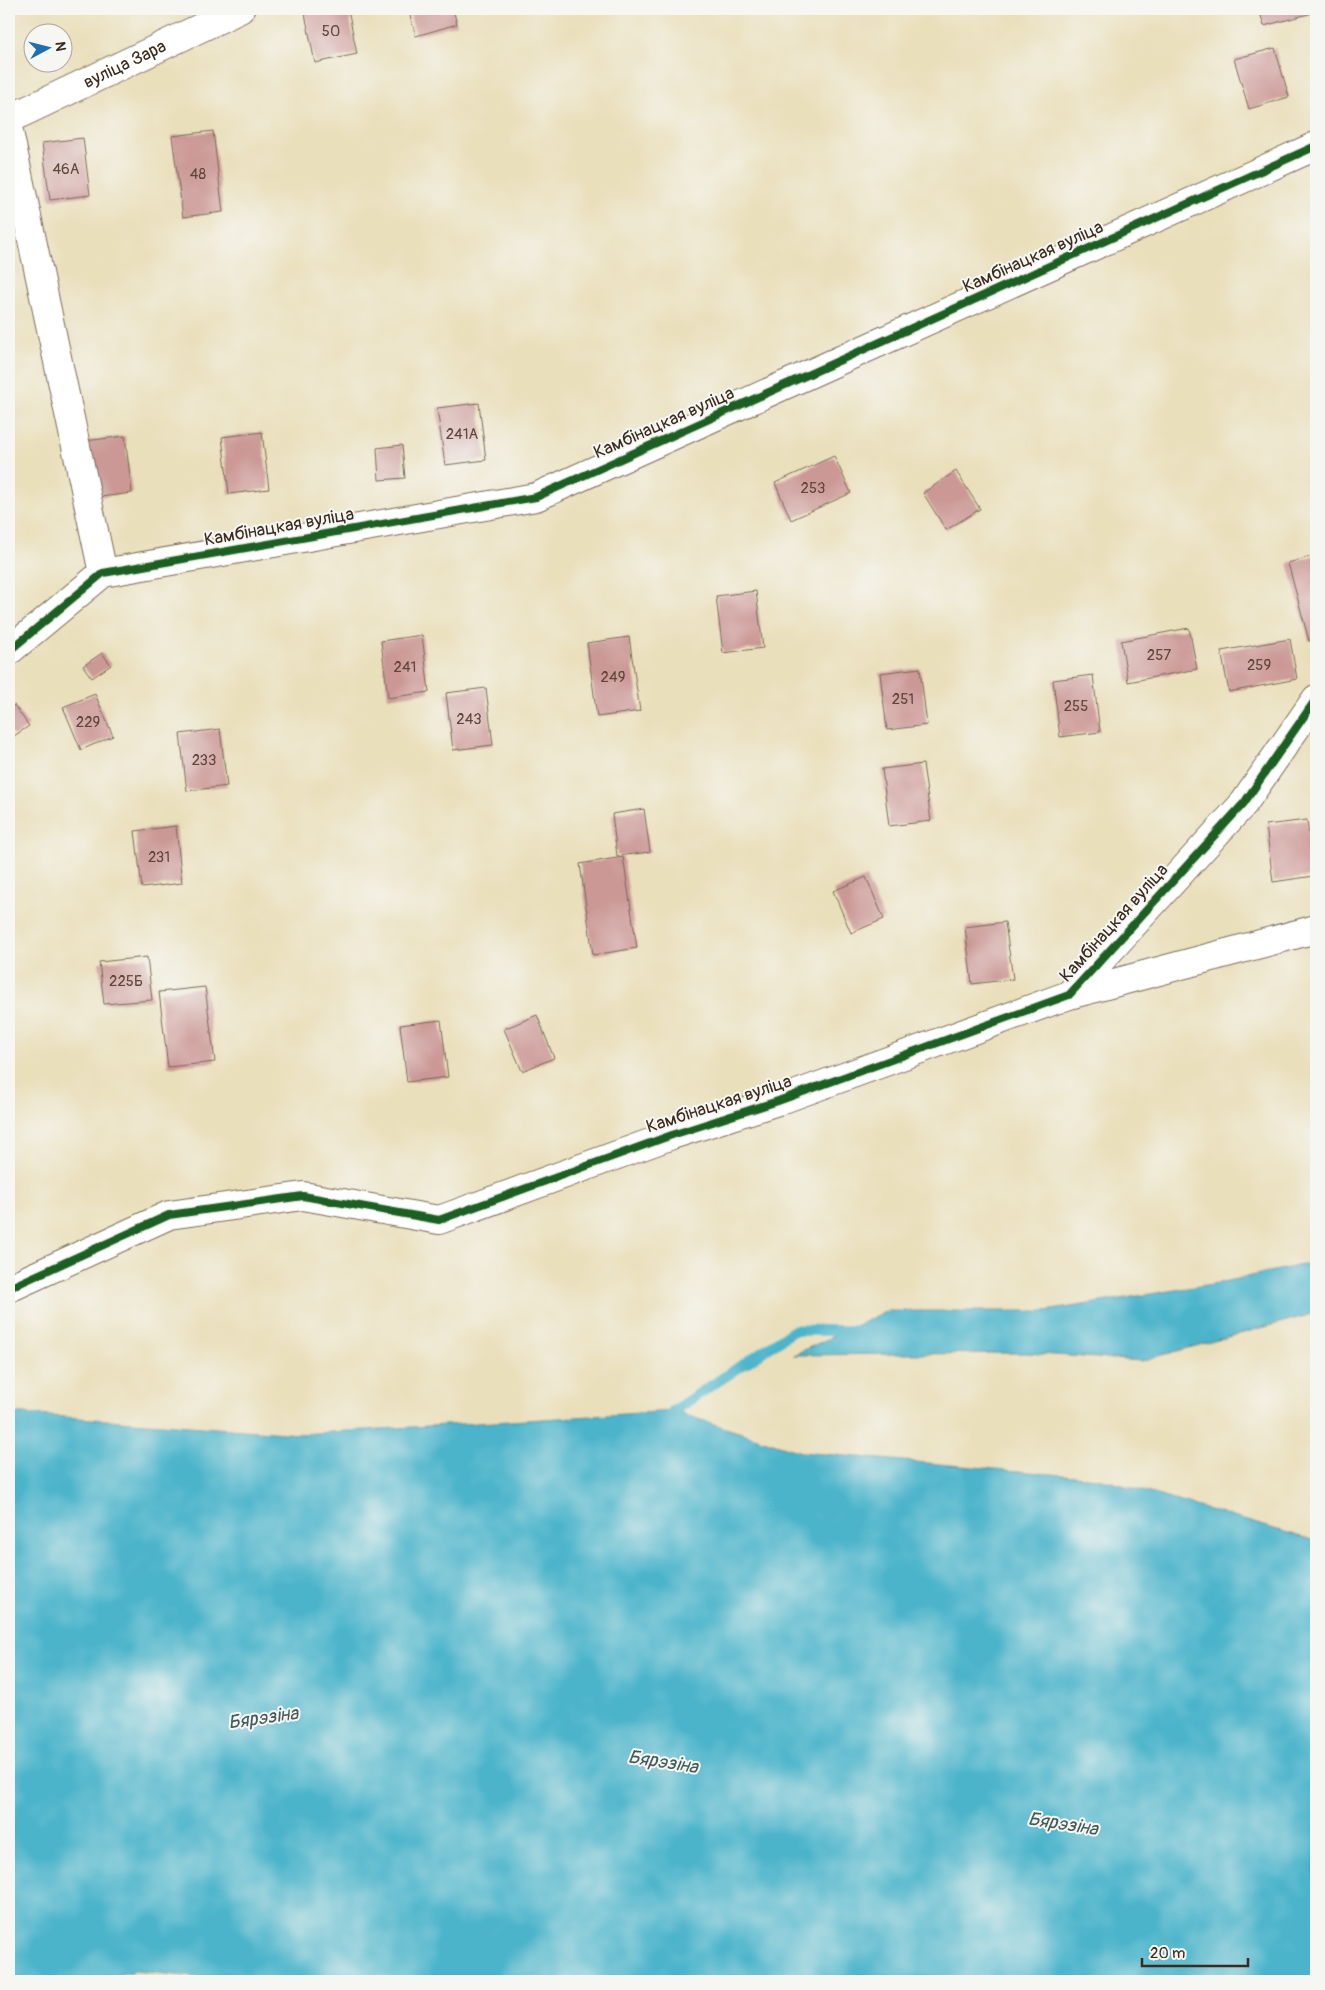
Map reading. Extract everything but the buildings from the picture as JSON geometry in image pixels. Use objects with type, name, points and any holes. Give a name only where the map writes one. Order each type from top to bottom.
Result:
[{"type":"street","name":"вуліца Зара","points":[[9,119],[240,9]]},
{"type":"street","points":[[9,132],[103,572],[9,651]]},
{"type":"street","name":"Камбінацкая вуліца","points":[[103,572],[536,497],[1316,146]]},
{"type":"street","name":"Камбінацкая вуліца","points":[[1069,996],[1244,803],[1316,699]]},
{"type":"street","name":"Камбінацкая вуліца","points":[[9,1288],[169,1215],[303,1196],[438,1220],[672,1135],[778,1101],[1069,996],[1316,929]]},
{"type":"water","points":[[1316,1262],[1316,1313],[1141,1361],[1026,1353],[793,1355],[887,1311],[1046,1311],[1218,1283]]},
{"type":"water","name":"Бярэзіна","points":[[673,1411],[801,1452],[1098,1478],[1316,1541],[1316,1981],[237,1981],[136,1971],[88,1981],[9,1981],[9,1413],[299,1434]]},
{"type":"waterway","points":[[673,1411],[795,1330],[859,1331]]},
{"type":"cycle path","points":[[9,651],[103,573],[536,497],[1316,146]]},
{"type":"cycle path","points":[[9,1288],[169,1215],[303,1196],[439,1220],[672,1135],[778,1101],[1069,995],[1244,803],[1316,699]]}]
